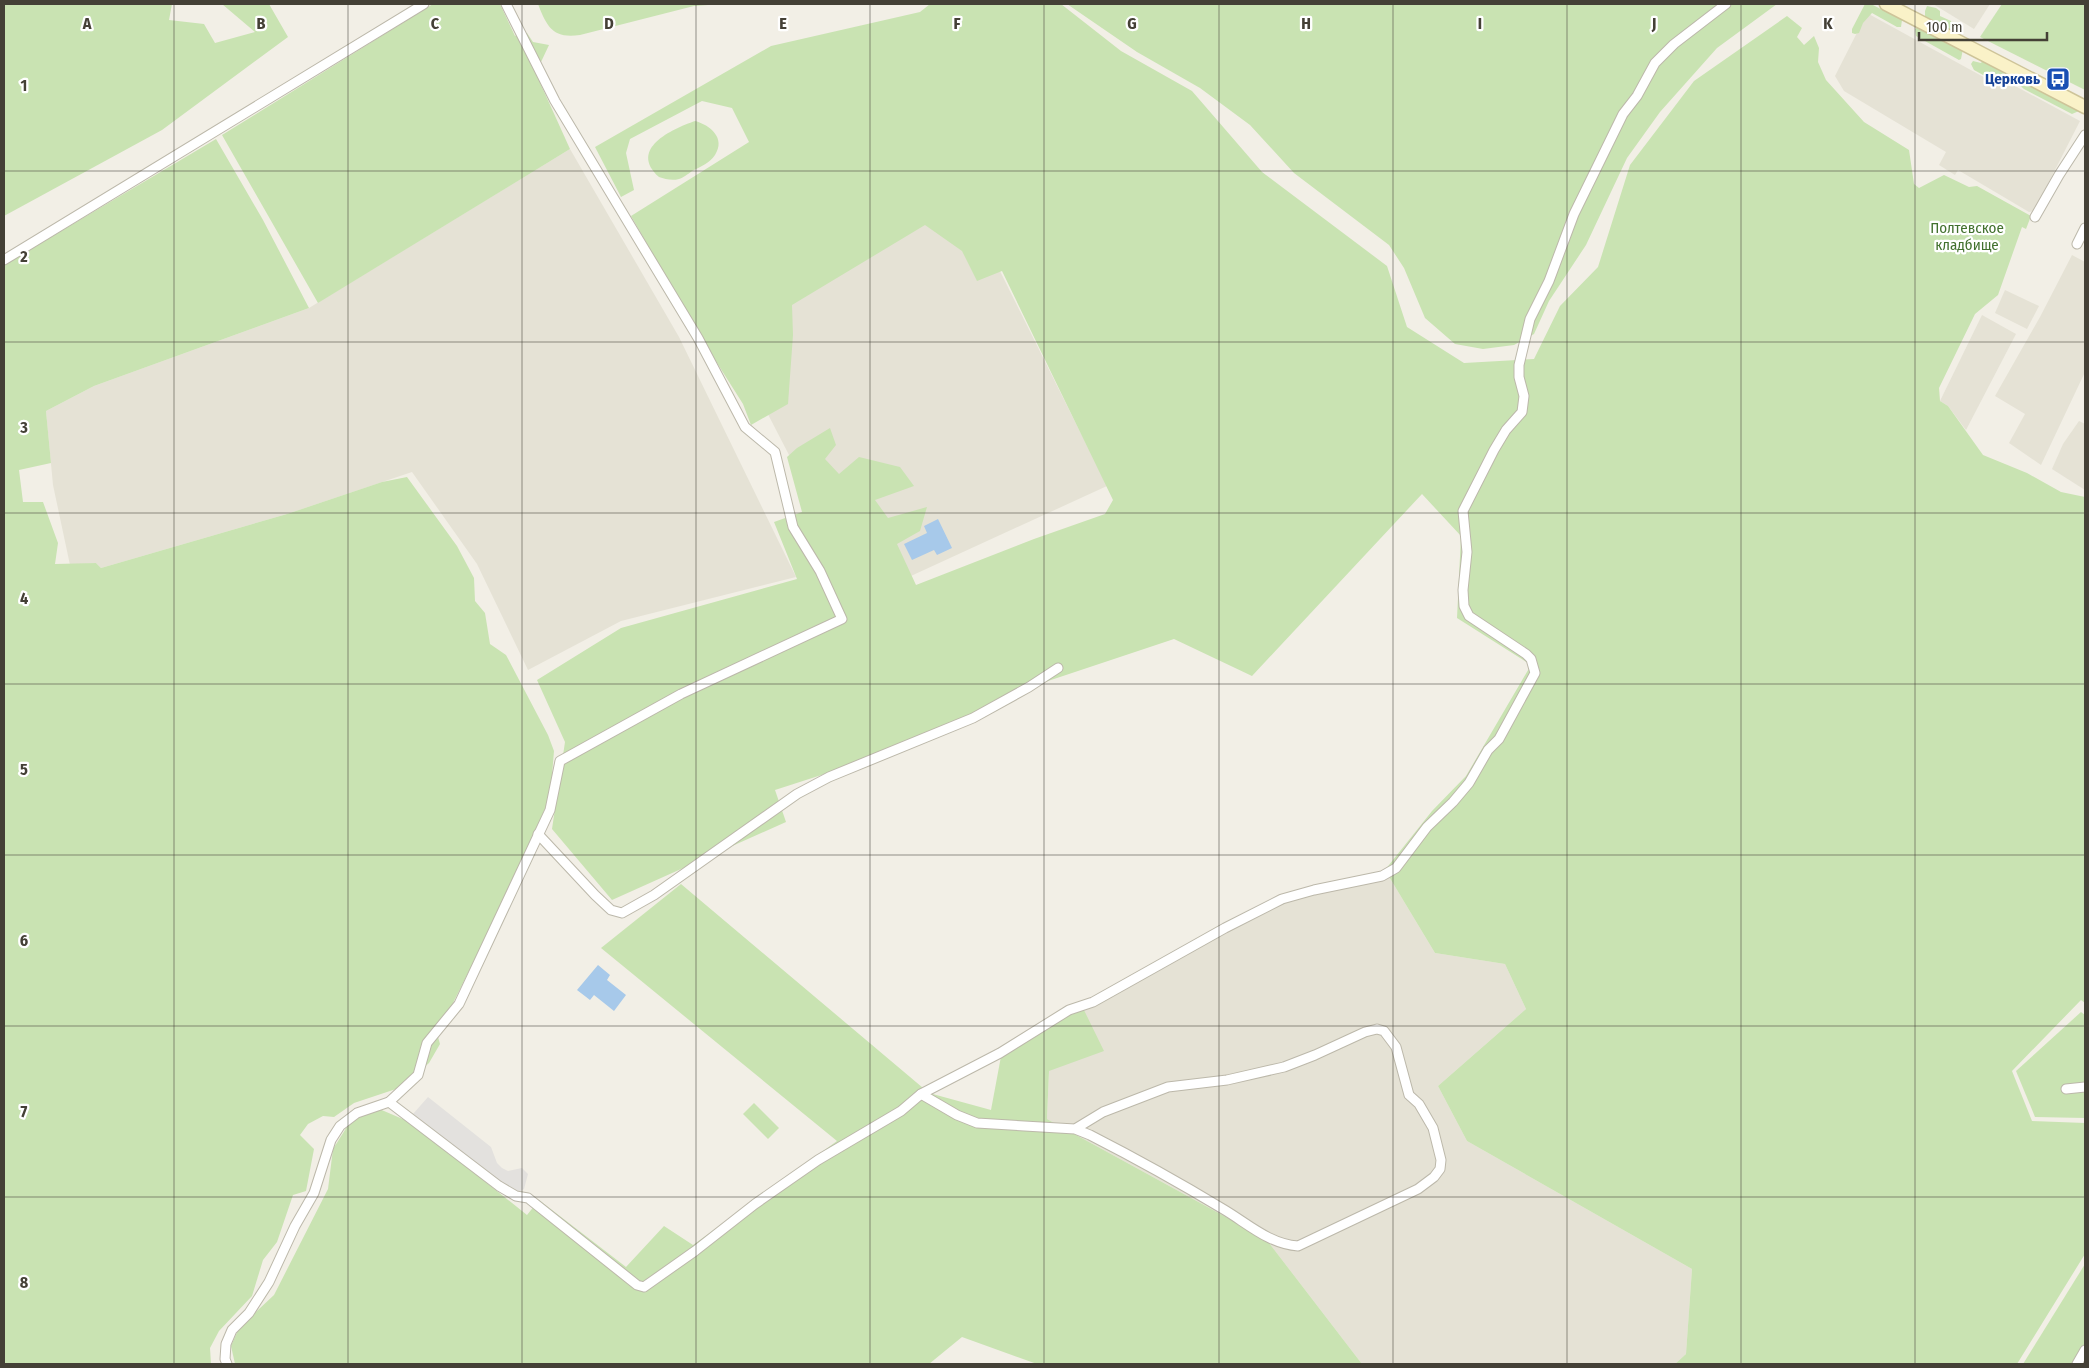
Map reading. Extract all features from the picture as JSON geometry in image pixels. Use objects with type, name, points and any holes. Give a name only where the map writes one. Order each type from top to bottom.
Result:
[{"type":"street","points":[[4,260],[424,4]]},
{"type":"street","points":[[227,1364],[225,1359],[226,1344],[232,1330],[249,1312],[269,1282],[295,1226],[314,1193],[331,1140],[340,1126],[357,1112],[389,1102],[418,1075],[427,1043],[459,1004],[550,810],[560,762],[681,694],[842,619],[820,571],[793,527],[775,452],[745,427],[698,338],[555,101],[506,4]]},
{"type":"street","points":[[389,1102],[499,1186],[516,1196],[528,1198],[637,1285],[644,1287],[763,1198],[818,1160],[901,1111],[921,1094],[1000,1052],[1069,1010],[1093,1002],[1224,928],[1282,899],[1314,890],[1382,876],[1396,868],[1427,827],[1469,783],[1488,750],[1499,739],[1533,679],[1535,667],[1526,654],[1469,616],[1464,606],[1463,590],[1467,552],[1463,511],[1506,430],[1522,412],[1524,396],[1519,377],[1519,365],[1530,319],[1549,281],[1574,214],[1623,114],[1637,96],[1655,63],[1664,52],[1726,4]]},
{"type":"street","points":[[1886,4],[2085,107]]},
{"type":"street","points":[[2035,217],[2085,135]]},
{"type":"street","points":[[2077,244],[2085,228]]},
{"type":"street","points":[[538,834],[595,895],[611,910],[622,913],[654,895],[797,794],[829,777],[973,718],[1029,687],[1058,668]]},
{"type":"street","points":[[921,1094],[957,1115],[977,1123],[1075,1129],[1114,1147],[1224,1209],[1273,1240],[1289,1245],[1298,1246],[1418,1189],[1434,1177],[1440,1169],[1441,1160],[1433,1128],[1427,1114],[1410,1095],[1396,1047],[1384,1031],[1377,1029],[1364,1032],[1284,1067],[1228,1080],[1168,1087],[1103,1112],[1075,1129]]},
{"type":"street","points":[[2066,1089],[2085,1087]]},
{"type":"street","points":[[2077,1364],[2085,1350]]},
{"type":"shaded area","points":[[1933,4],[1990,4],[1974,29]]},
{"type":"shaded area","points":[[1867,13],[1989,80],[1993,74],[2080,121],[2034,211],[2029,212],[1958,170],[1955,175],[1939,165],[1946,152],[1844,91],[1835,76]]},
{"type":"shaded area","points":[[570,149],[679,337],[796,577],[621,621],[528,670],[477,564],[412,472],[287,514],[101,568],[96,563],[70,565],[53,485],[46,411],[94,386],[309,308]]},
{"type":"shaded area","points":[[890,211],[986,243],[1107,486],[863,598],[711,304]]},
{"type":"shaded area","points":[[2072,255],[2085,262],[2085,372],[2041,465],[2009,443],[2025,414],[1995,396],[2040,317]]},
{"type":"shaded area","points":[[2005,290],[2039,306],[2027,329],[1995,313]]},
{"type":"shaded area","points":[[1982,315],[2016,334],[1966,430],[1948,406],[1940,401]]},
{"type":"shaded area","points":[[2079,421],[2085,424],[2085,490],[2052,469],[2063,444]]},
{"type":"shaded area","points":[[1385,870],[1435,953],[1505,964],[1526,1009],[1438,1086],[1467,1141],[1692,1269],[1686,1354],[1675,1364],[1362,1364],[1266,1239],[1047,1119],[1049,1071],[1082,1006],[1280,898]]},
{"type":"shaded area","points":[[428,1097],[491,1147],[497,1163],[502,1168],[508,1171],[522,1168],[528,1174],[524,1189],[519,1192],[511,1191],[413,1114]]},
{"type":"green space","points":[[4,4],[172,4],[169,20],[204,24],[215,43],[255,32],[222,4],[269,4],[288,37],[162,130],[4,216]]},
{"type":"green space","points":[[433,4],[500,4],[515,36],[520,33],[527,33],[533,42],[549,45],[541,62],[532,65],[570,149],[318,303],[222,135]]},
{"type":"green space","points":[[538,4],[722,4],[694,6],[571,36],[552,30]]},
{"type":"green space","name":"Полтевское кладбище","points":[[930,4],[1061,4],[1121,51],[1192,91],[1262,172],[1387,266],[1407,327],[1464,363],[1534,359],[1560,306],[1598,267],[1630,165],[1694,81],[1787,16],[1802,28],[1797,37],[1804,45],[1814,36],[1819,48],[1818,62],[1826,80],[1864,122],[1909,150],[1914,184],[1919,188],[1944,175],[1969,187],[1977,186],[2031,216],[2026,229],[2022,227],[1998,295],[1975,314],[1939,388],[1940,401],[1948,406],[1983,455],[2027,473],[2061,492],[2085,497],[2085,1003],[2081,1000],[2012,1071],[2032,1121],[2085,1123],[2085,1254],[2017,1364],[1675,1364],[1686,1354],[1692,1269],[1467,1141],[1438,1086],[1526,1009],[1505,964],[1435,953],[1385,870],[1432,811],[1466,776],[1531,665],[1457,618],[1461,536],[1422,494],[1252,676],[1174,639],[1048,681],[936,738],[775,790],[786,822],[612,900],[552,829],[565,742],[537,680],[621,628],[797,579],[774,522],[802,512],[787,457],[797,448],[830,428],[836,445],[825,459],[839,474],[859,457],[900,467],[914,486],[875,500],[888,518],[927,507],[920,531],[897,544],[916,585],[1034,539],[1105,514],[1113,500],[1002,271],[977,281],[962,251],[925,225],[792,305],[793,335],[788,404],[751,425],[743,404],[700,336],[631,216],[749,142],[732,108],[702,101],[630,139],[626,153],[634,190],[621,197],[595,147],[771,46],[920,12]]},
{"type":"green space","points":[[1067,4],[1777,4],[1717,48],[1660,112],[1627,158],[1586,245],[1549,301],[1534,334],[1514,345],[1483,349],[1455,344],[1425,318],[1404,268],[1389,245],[1294,173],[1250,125],[1200,88],[1137,52]]},
{"type":"green space","points":[[1865,4],[1871,4],[1902,20],[1901,27],[1897,27],[1872,13],[1863,23],[1859,33],[1852,33],[1852,29]]},
{"type":"green space","points":[[2002,4],[2085,4],[2085,90],[1980,37]]},
{"type":"green space","points":[[1927,6],[1936,8],[1940,11],[1940,16],[1951,21],[1952,29],[1948,33],[1963,49],[1961,59],[1959,60],[1916,36],[1915,29],[1925,20]]},
{"type":"green space","points":[[1984,59],[2012,76],[2007,80],[1997,75],[1994,81],[1974,70],[1971,64],[1973,61],[1981,63]]},
{"type":"green space","points":[[2019,79],[2080,109],[2079,111],[2072,114],[2024,89],[2018,84]]},
{"type":"green space","points":[[695,121],[715,133],[719,143],[715,155],[708,163],[676,180],[659,177],[651,167],[648,158],[651,149],[665,135]]},
{"type":"green space","points":[[216,139],[263,220],[309,308],[94,386],[46,411],[51,463],[19,470],[23,502],[43,502],[58,543],[55,564],[96,563],[101,568],[287,514],[382,482],[407,477],[457,546],[474,578],[475,601],[485,613],[490,644],[506,655],[548,735],[554,751],[551,787],[546,806],[518,873],[449,1011],[436,1030],[440,1044],[429,1063],[402,1087],[354,1103],[334,1117],[323,1116],[308,1124],[300,1135],[314,1149],[306,1191],[293,1195],[277,1242],[263,1260],[252,1296],[219,1331],[210,1348],[211,1364],[4,1364],[4,265]]},
{"type":"green space","points":[[681,884],[929,1093],[991,1110],[1002,1051],[1082,1006],[1104,1051],[1049,1071],[1047,1119],[1266,1239],[1362,1364],[1037,1364],[962,1337],[929,1364],[235,1364],[231,1346],[239,1328],[274,1295],[328,1189],[333,1149],[350,1122],[377,1108],[412,1123],[527,1215],[539,1200],[626,1267],[664,1226],[693,1245],[837,1141],[601,948]]},
{"type":"green space","points":[[2081,1012],[2085,1015],[2085,1118],[2035,1117],[2016,1071]]},
{"type":"green space","points":[[754,1103],[779,1128],[768,1139],[743,1114]]},
{"type":"green space","points":[[2085,1264],[2085,1364],[2023,1364]]},
{"type":"water","points":[[938,519],[952,548],[937,555],[934,550],[912,560],[904,544],[927,533],[924,526]]},
{"type":"water","points":[[598,965],[610,975],[607,980],[626,995],[614,1011],[594,995],[590,1000],[577,990]]},
{"type":"place","name":"Церковь","points":[[2058,79]]}]
